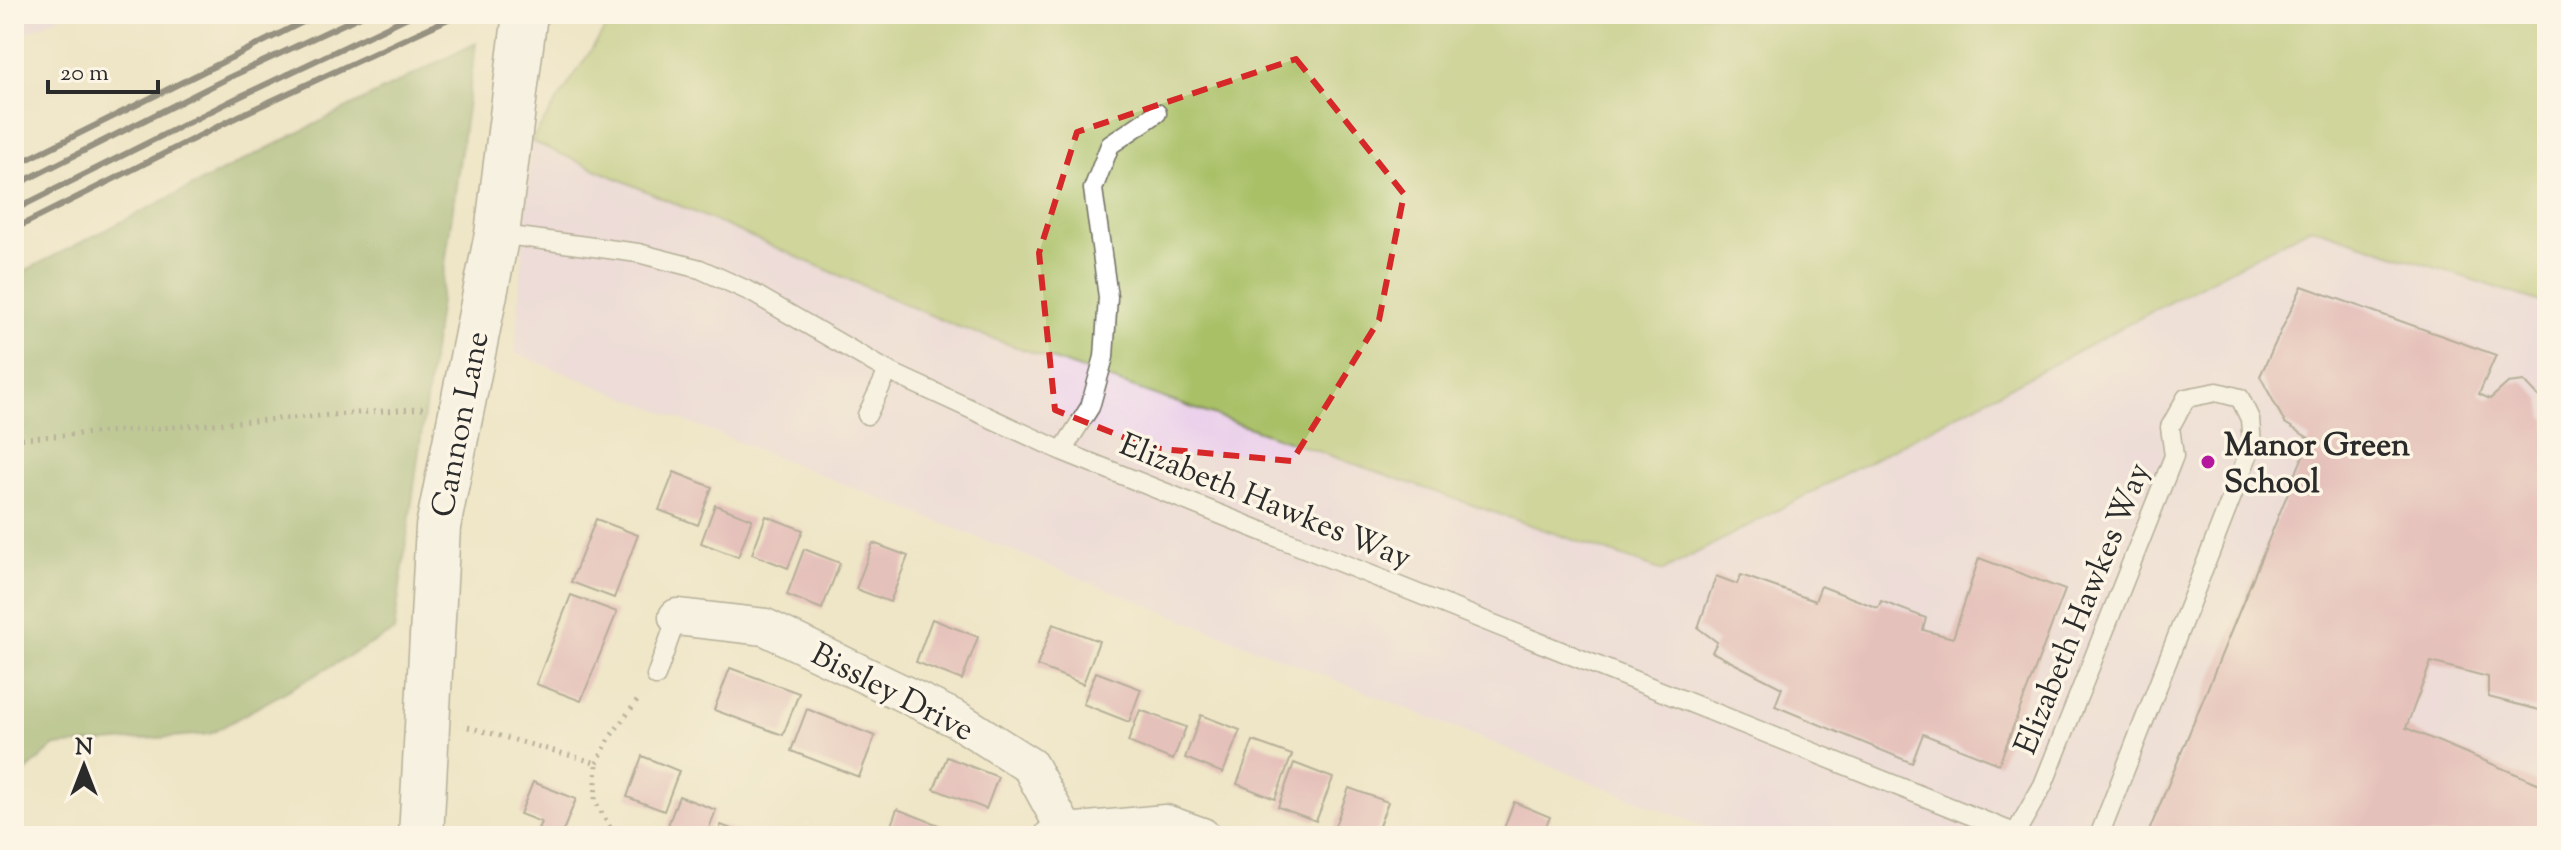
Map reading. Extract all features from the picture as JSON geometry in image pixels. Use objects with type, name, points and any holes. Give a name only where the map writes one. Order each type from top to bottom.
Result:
[{"type":"street","name":"Cannon Lane","points":[[421,836],[438,527],[497,234],[525,14]]},
{"type":"street","name":"Bissley Drive","points":[[677,617],[765,627],[958,720],[1030,766],[1060,834],[1165,823],[1202,836]]},
{"type":"lane","points":[[1062,451],[1090,407],[1104,357],[1108,297],[1093,189],[1110,145],[1157,113]]},
{"type":"lane","name":"Elizabeth Hawkes Way","points":[[497,234],[638,253],[700,269],[751,292],[888,371],[1062,451],[2018,835],[2043,785],[2174,456],[2170,427],[2186,398],[2217,392],[2240,398],[2250,419],[2252,445],[2099,836]]},
{"type":"lane","points":[[867,415],[888,371]]},
{"type":"lane","points":[[656,676],[677,617]]},
{"type":"path","points":[[14,439],[421,407],[461,412]]},
{"type":"path","points":[[615,836],[595,801],[597,763],[610,737],[656,676]]},
{"type":"path","points":[[428,716],[597,763]]},
{"type":"path","points":[[142,836],[161,831],[183,836]]},
{"type":"highlighted area","points":[[1296,59],[1404,194],[1379,320],[1292,461],[1151,448],[1055,410],[1039,253],[1077,132]]},
{"type":"shaded area","points":[[14,14],[65,14],[14,39]]},
{"type":"shaded area","name":"Manor Green School","points":[[531,141],[953,325],[1663,571],[2311,227],[2547,304],[2547,836],[1727,836],[515,353]]},
{"type":"green space","points":[[615,14],[2547,14],[2547,304],[2311,227],[1663,571],[953,325],[531,141]]},
{"type":"green space","points":[[476,43],[394,631],[210,734],[54,746],[14,782],[14,276]]},
{"type":"building","points":[[2302,286],[2496,355],[2479,394],[2490,399],[2508,383],[2524,381],[2541,399],[2544,419],[2547,419],[2547,712],[2488,697],[2488,677],[2431,662],[2406,728],[2547,787],[2547,836],[2147,836],[2310,439],[2285,423],[2260,376]]},
{"type":"building","points":[[674,472],[712,487],[698,525],[659,510]]},
{"type":"building","points":[[715,505],[752,519],[738,557],[701,543]]},
{"type":"building","points":[[766,516],[803,530],[788,568],[752,554]]},
{"type":"building","points":[[596,519],[638,535],[614,598],[571,582]]},
{"type":"building","points":[[873,543],[908,556],[890,602],[856,589]]},
{"type":"building","points":[[804,549],[840,563],[822,609],[787,595]]},
{"type":"building","points":[[1979,558],[2065,590],[1999,764],[1923,734],[1912,763],[1775,706],[1782,688],[1712,652],[1717,642],[1698,628],[1716,576],[1737,584],[1741,575],[1815,601],[1821,586],[1878,608],[1881,601],[1926,618],[1923,630],[1953,638]]},
{"type":"building","points":[[571,595],[617,612],[581,701],[536,684]]},
{"type":"building","points":[[932,619],[978,637],[962,680],[916,662]]},
{"type":"building","points":[[1053,624],[1099,641],[1083,684],[1037,666]]},
{"type":"building","points":[[730,668],[799,693],[783,735],[714,710]]},
{"type":"building","points":[[1096,672],[1141,689],[1129,722],[1083,704]]},
{"type":"building","points":[[807,709],[875,736],[859,777],[791,751]]},
{"type":"building","points":[[1140,710],[1186,727],[1173,760],[1128,742]]},
{"type":"building","points":[[1201,715],[1240,730],[1223,773],[1185,758]]},
{"type":"building","points":[[1253,741],[1292,755],[1275,799],[1237,784]]},
{"type":"building","points":[[642,756],[679,771],[664,811],[627,797]]},
{"type":"building","points":[[947,757],[998,777],[986,809],[934,789]]},
{"type":"building","points":[[1294,763],[1333,778],[1316,821],[1278,807]]},
{"type":"building","points":[[533,782],[576,799],[563,831],[575,836],[535,836],[541,822],[520,814]]},
{"type":"building","points":[[1349,788],[1388,802],[1375,836],[1345,836],[1333,831]]},
{"type":"building","points":[[679,796],[716,810],[706,836],[664,836]]},
{"type":"building","points":[[1514,802],[1550,817],[1542,836],[1501,836]]},
{"type":"building","points":[[897,809],[944,827],[940,836],[887,836]]},
{"type":"building","points":[[721,825],[749,836],[717,836]]},
{"type":"railway","points":[[14,166],[319,14]]},
{"type":"railway","points":[[14,186],[230,77],[365,14]]},
{"type":"railway","points":[[14,210],[237,98],[414,14]]},
{"type":"railway","points":[[14,229],[241,115],[459,14]]},
{"type":"place","name":"Manor Green School","points":[[2208,462]]}]
